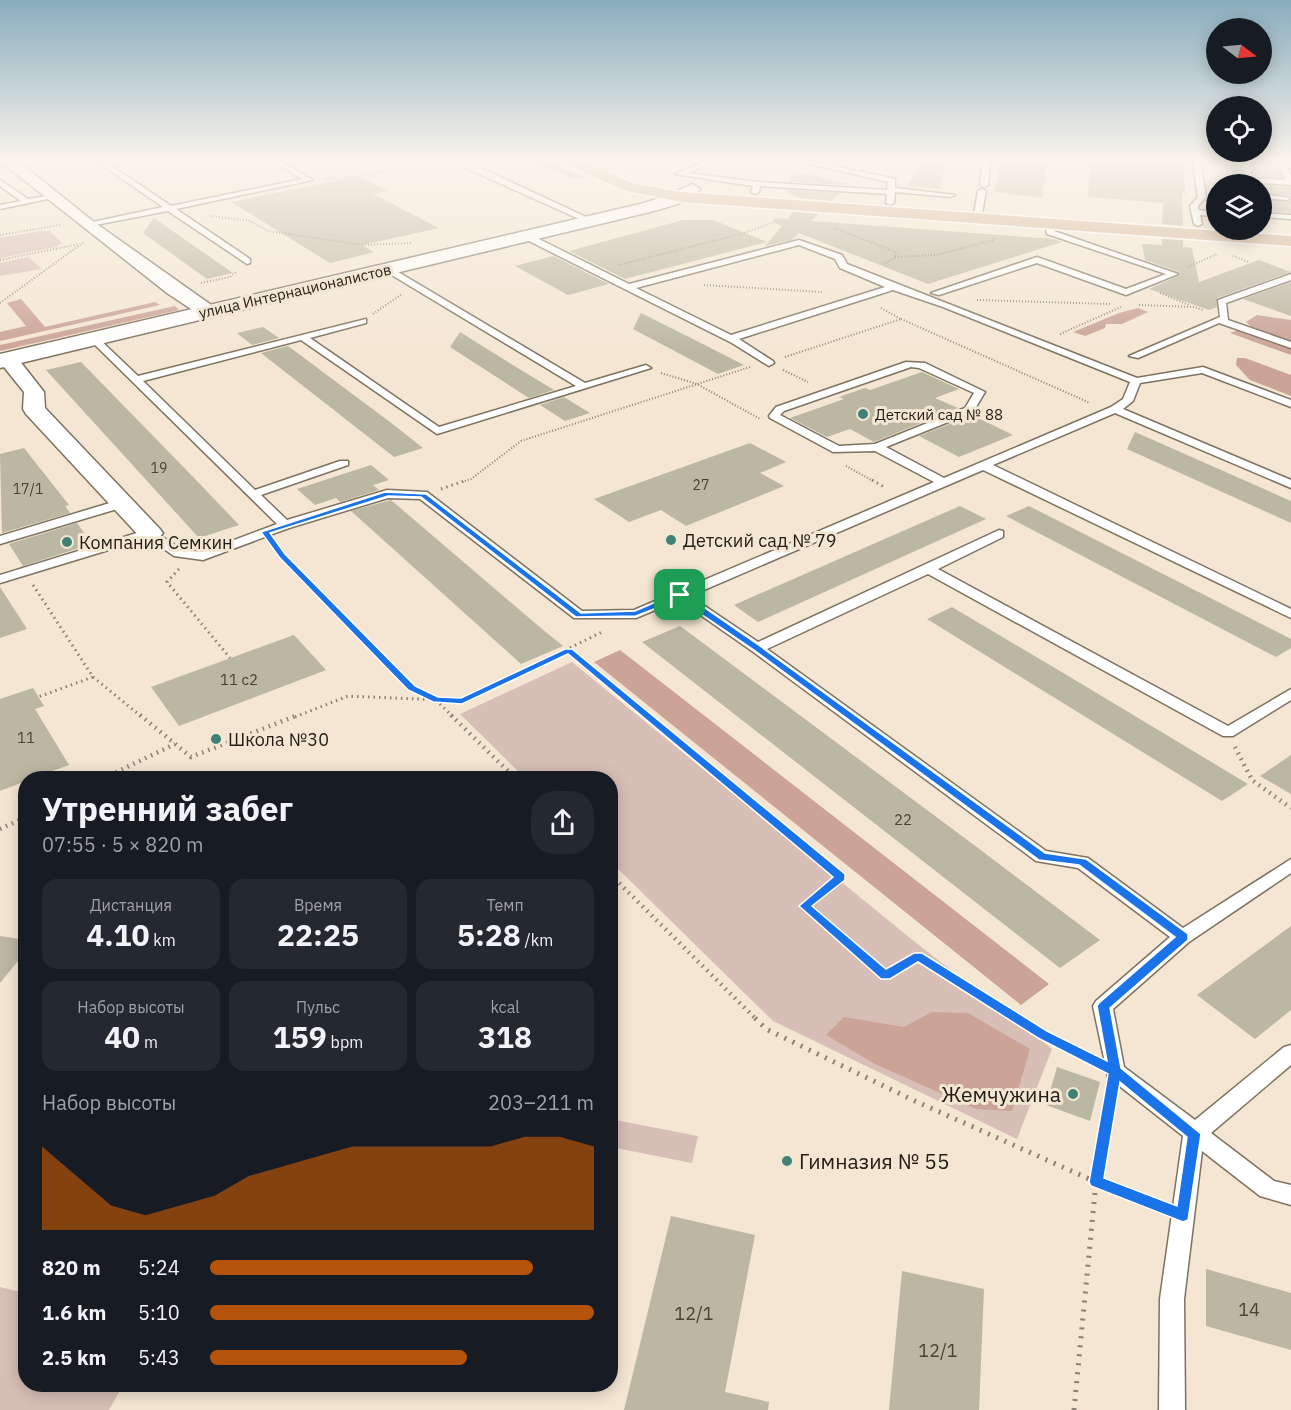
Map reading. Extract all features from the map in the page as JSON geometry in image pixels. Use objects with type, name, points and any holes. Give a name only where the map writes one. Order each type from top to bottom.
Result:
[{"type":"main road","points":[[1049,224],[1291,241]]},
{"type":"main road","points":[[1272,230],[1291,231]]},
{"type":"street","name":"улица Интернационалистов","points":[[4,360],[579,224]]},
{"type":"street","points":[[88,225],[173,289],[207,311]]},
{"type":"street","points":[[4,360],[34,392],[34,409],[150,533]]},
{"type":"lane","points":[[88,225],[94,224]]},
{"type":"lane","points":[[199,224],[247,261]]},
{"type":"lane","points":[[1049,224],[1050,232],[1174,274]]},
{"type":"lane","points":[[526,236],[730,339],[773,364]]},
{"type":"lane","points":[[626,288],[799,242],[839,257],[843,266],[860,274],[1136,381],[1203,370],[1291,404]]},
{"type":"lane","points":[[936,292],[1036,261],[1126,292],[1174,274]]},
{"type":"lane","points":[[388,269],[583,386]]},
{"type":"lane","points":[[1222,319],[1221,302],[1291,277]]},
{"type":"lane","points":[[730,339],[892,287]]},
{"type":"lane","points":[[1134,356],[1222,319],[1291,345]]},
{"type":"lane","points":[[137,379],[363,321]]},
{"type":"lane","points":[[303,337],[437,431],[646,368]]},
{"type":"lane","points":[[93,338],[285,525]]},
{"type":"lane","points":[[910,364],[921,365],[980,392],[969,410],[877,447],[837,450],[774,416],[780,409],[910,364]]},
{"type":"lane","points":[[0,579],[150,533],[179,553],[203,556],[285,525],[387,494],[423,495],[579,615],[636,614],[1115,409],[1128,401],[1136,381]]},
{"type":"lane","points":[[1115,409],[1291,484]]},
{"type":"lane","points":[[877,447],[945,483]]},
{"type":"lane","points":[[254,494],[344,464]]},
{"type":"lane","points":[[986,466],[1291,614]]},
{"type":"lane","points":[[0,540],[123,503]]},
{"type":"lane","points":[[757,648],[999,534]]},
{"type":"lane","points":[[928,569],[1228,734],[1291,694]]},
{"type":"lane","points":[[680,595],[757,648],[1042,857],[1082,862],[1183,937]]},
{"type":"lane","points":[[1291,866],[1183,937],[1103,1006],[1115,1071],[1268,1190],[1291,1195]]},
{"type":"lane","points":[[1173,1410],[1172,1299],[1194,1134],[1291,1053]]},
{"type":"path","points":[[0,235],[59,224],[67,231]]},
{"type":"path","points":[[255,224],[268,231],[363,245],[416,243]]},
{"type":"path","points":[[594,272],[741,234],[770,224]]},
{"type":"path","points":[[860,274],[895,257],[936,255],[994,240],[1000,224]]},
{"type":"path","points":[[832,227],[896,252],[895,257]]},
{"type":"path","points":[[74,237],[81,243]]},
{"type":"path","points":[[0,260],[81,243]]},
{"type":"path","points":[[0,303],[81,243]]},
{"type":"path","points":[[1174,274],[1221,252]]},
{"type":"path","points":[[173,289],[230,277],[247,261]]},
{"type":"path","points":[[672,276],[690,284],[827,292]]},
{"type":"path","points":[[363,321],[415,285]]},
{"type":"path","points":[[976,300],[1127,305],[1039,343]]},
{"type":"path","points":[[873,305],[1099,407]]},
{"type":"path","points":[[1138,305],[1194,307],[1222,319]]},
{"type":"path","points":[[423,495],[471,480],[521,441],[773,364],[901,319]]},
{"type":"path","points":[[773,364],[828,393]]},
{"type":"path","points":[[265,532],[282,556],[411,688],[436,700],[508,771]]},
{"type":"path","points":[[203,556],[177,571],[167,582],[230,658]]},
{"type":"path","points":[[24,572],[93,677],[191,757],[348,696],[462,701],[568,651],[636,614]]},
{"type":"path","points":[[568,651],[841,877],[804,906],[885,976],[918,956],[1043,1035],[1115,1071],[1096,1182],[1074,1410]]},
{"type":"path","points":[[38,697],[93,677]]},
{"type":"path","points":[[1228,734],[1252,780],[1291,808]]},
{"type":"path","points":[[119,771],[175,744]]},
{"type":"path","points":[[0,830],[18,821]]},
{"type":"path","points":[[618,882],[766,1029],[915,1101],[1096,1182],[1183,1215]]},
{"type":"shaded area","points":[[50,231],[62,243],[56,247],[0,258],[0,238]]},
{"type":"shaded area","points":[[28,257],[42,269],[0,276],[0,263]]},
{"type":"shaded area","points":[[21,299],[45,327],[155,302],[160,305],[0,341],[0,332],[26,326],[7,303]]},
{"type":"shaded area","points":[[175,306],[179,310],[0,351],[0,345]]},
{"type":"shaded area","points":[[1138,308],[1148,312],[1122,324],[1106,324],[1105,328],[1085,336],[1073,332],[1119,313]]},
{"type":"shaded area","points":[[1257,315],[1291,320],[1291,344],[1255,330],[1246,322]]},
{"type":"shaded area","points":[[1238,330],[1291,349],[1291,355],[1230,333]]},
{"type":"shaded area","points":[[1237,358],[1245,358],[1291,375],[1291,396],[1250,380],[1236,365]]},
{"type":"shaded area","points":[[620,650],[1049,984],[1021,1005],[594,662]]},
{"type":"shaded area","points":[[572,662],[910,938],[1052,1049],[1017,1139],[773,1021],[618,869],[618,771],[518,771],[460,714]]},
{"type":"shaded area","points":[[932,1012],[968,1013],[1030,1049],[1012,1111],[976,1109],[875,1064],[826,1035],[844,1017],[904,1027]]},
{"type":"shaded area","points":[[618,1121],[698,1136],[692,1163],[618,1148]]},
{"type":"shaded area","points":[[0,1287],[18,1291],[18,1392],[119,1392],[109,1410],[0,1410]]},
{"type":"building","points":[[150,224],[162,224],[233,273],[207,279],[143,233]]},
{"type":"building","points":[[266,224],[431,224],[439,228],[362,245],[374,252],[330,263]]},
{"type":"building","points":[[669,224],[722,224],[767,242],[625,279],[569,251]]},
{"type":"building","points":[[777,224],[849,224],[1054,239],[1062,242],[928,284],[799,233],[792,240],[765,246],[782,226]]},
{"type":"building","points":[[1162,224],[1183,224],[1183,226]]},
{"type":"building","points":[[1162,239],[1183,240],[1183,247],[1192,248],[1199,282],[1259,260],[1291,272],[1217,298],[1217,307],[1209,310],[1149,289],[1180,275],[1179,272],[1145,260],[1142,244],[1162,245]]},
{"type":"building","points":[[553,256],[609,284],[568,295],[515,266]]},
{"type":"building","points":[[1291,282],[1291,316],[1243,299]]},
{"type":"building","points":[[641,313],[744,365],[718,374],[633,329]]},
{"type":"building","points":[[263,327],[279,338],[252,345],[237,333]]},
{"type":"building","points":[[460,332],[554,390],[529,398],[450,347]]},
{"type":"building","points":[[288,346],[423,448],[394,457],[261,353]]},
{"type":"building","points":[[81,362],[239,525],[199,538],[46,370]]},
{"type":"building","points":[[922,372],[959,389],[935,398],[958,408],[874,442],[850,429],[827,437],[790,418],[844,399],[839,397],[865,388],[870,390]]},
{"type":"building","points":[[564,397],[590,413],[565,421],[540,405]]},
{"type":"building","points":[[972,415],[1013,435],[959,457],[919,436]]},
{"type":"building","points":[[1135,432],[1291,501],[1291,523],[1127,449]]},
{"type":"building","points":[[750,443],[786,462],[760,473],[784,486],[686,526],[661,510],[629,522],[594,499]]},
{"type":"building","points":[[24,448],[69,505],[65,506],[70,513],[2,533],[0,454]]},
{"type":"building","points":[[371,465],[389,480],[373,485],[379,490],[340,502],[336,498],[315,505],[297,489]]},
{"type":"building","points":[[391,500],[563,646],[521,664],[351,511]]},
{"type":"building","points":[[960,506],[986,519],[758,622],[734,605]]},
{"type":"building","points":[[1029,506],[1291,639],[1291,648],[1276,657],[1006,516]]},
{"type":"building","points":[[77,523],[92,544],[23,566],[9,544]]},
{"type":"building","points":[[0,587],[27,629],[0,638]]},
{"type":"building","points":[[952,607],[1248,784],[1222,801],[927,619]]},
{"type":"building","points":[[680,626],[1100,940],[1060,968],[642,642]]},
{"type":"building","points":[[294,635],[326,670],[179,726],[151,687]]},
{"type":"building","points":[[33,688],[44,706],[35,709],[69,765],[52,771],[18,771],[18,784],[0,791],[0,699]]},
{"type":"building","points":[[1291,755],[1291,794],[1260,776]]},
{"type":"building","points":[[1291,926],[1291,1010],[1255,1039],[1197,995]]},
{"type":"building","points":[[0,936],[18,939],[18,961],[0,983]]},
{"type":"building","name":"Жемчужина","points":[[1057,1067],[1100,1082],[1090,1121],[1046,1105]]},
{"type":"building","points":[[671,1216],[755,1235],[725,1392],[769,1402],[768,1410],[624,1410]]},
{"type":"building","points":[[1206,1269],[1291,1293],[1291,1350],[1206,1326]]},
{"type":"building","points":[[902,1271],[984,1289],[979,1410],[889,1410]]},
{"type":"place","name":"Детский сад № 88","points":[[863,414]]},
{"type":"place","name":"Детский сад № 79","points":[[671,540]]},
{"type":"place","name":"Компания Семкин","points":[[67,542]]},
{"type":"place","name":"Школа №30","points":[[216,739]]},
{"type":"place","name":"Жемчужина","points":[[1073,1094]]},
{"type":"place","name":"Гимназия № 55","points":[[787,1161]]},
{"type":"route","points":[[680,595],[636,614],[579,615],[423,495],[387,494],[265,532],[282,556],[411,688],[436,700],[462,701],[568,651],[841,877],[804,906],[885,976],[918,956],[1043,1035],[1115,1071],[1096,1182],[1183,1215],[1194,1134],[1115,1071],[1103,1006],[1183,937],[1082,862],[1042,857],[757,648],[680,595]]}]
